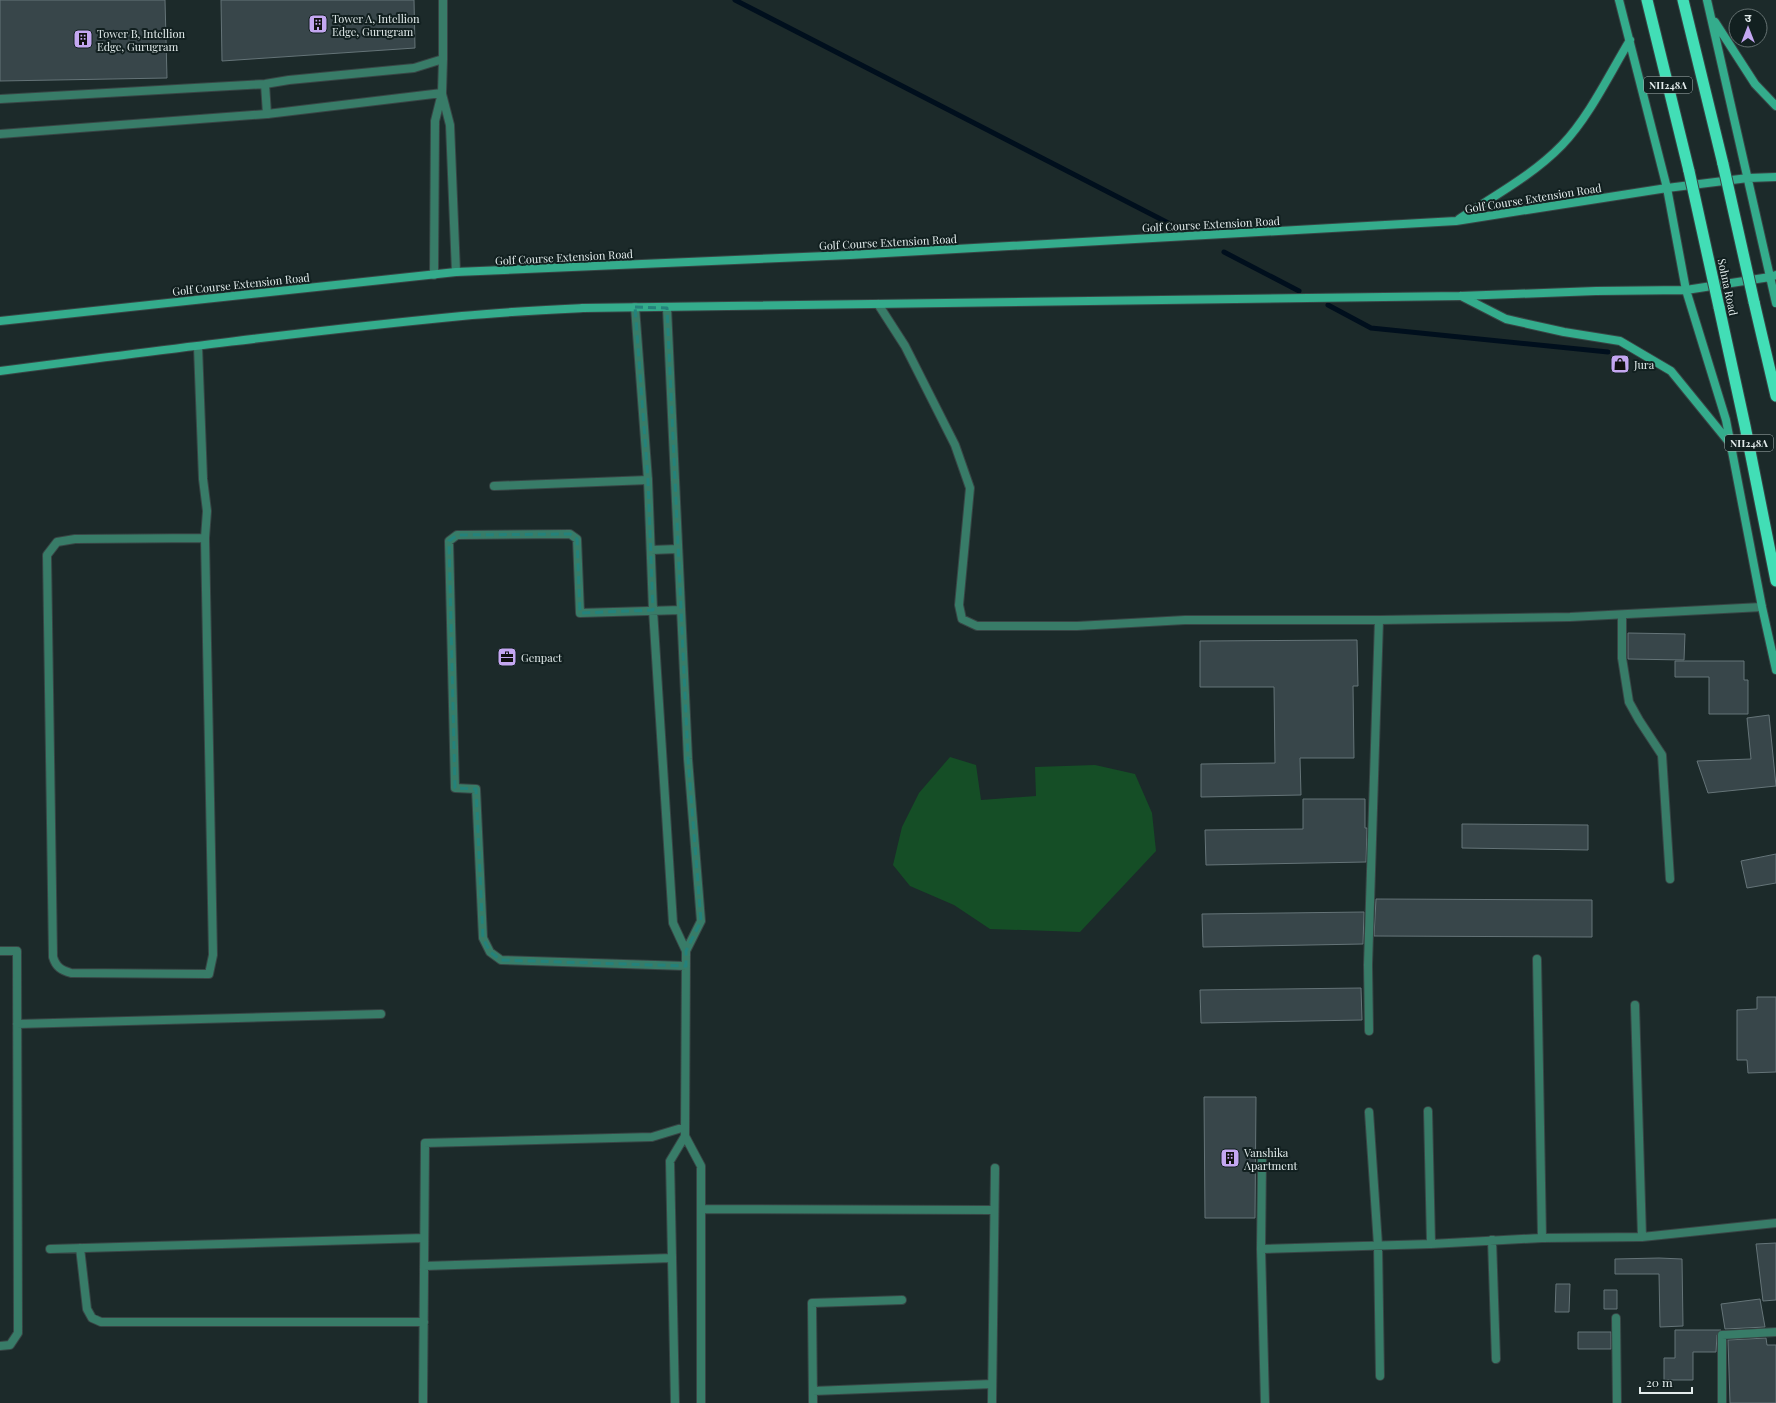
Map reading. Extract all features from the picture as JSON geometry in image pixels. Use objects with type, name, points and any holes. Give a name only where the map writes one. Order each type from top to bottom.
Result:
[{"type":"highway","name":"Sohna Road","points":[[1647,0],[1689,171],[1745,426],[1776,581]]},
{"type":"highway","name":"Sohna Road","points":[[1683,0],[1723,164],[1776,396]]},
{"type":"main road","points":[[1619,0],[1667,188],[1686,290],[1726,420],[1762,608],[1776,670]]},
{"type":"main road","points":[[1707,0],[1748,178],[1773,276],[1776,303]]},
{"type":"main road","points":[[1711,16],[1755,84],[1776,106]]},
{"type":"main road","points":[[1456,221],[1536,169],[1563,144],[1582,120],[1630,40]]},
{"type":"main road","name":"Golf Course Extension Road","points":[[0,321],[456,272],[850,255],[1456,221],[1667,188],[1748,178],[1776,177]]},
{"type":"main road","points":[[0,371],[198,347],[247,339],[464,316],[583,308],[1460,296],[1596,291],[1686,290],[1773,276]]},
{"type":"main road","points":[[1460,296],[1506,319],[1564,332],[1620,341],[1671,371],[1730,443]]},
{"type":"street","points":[[434,275],[435,121],[442,93],[443,0]]},
{"type":"street","points":[[0,99],[264,84],[289,80],[414,68],[443,59]]},
{"type":"street","points":[[264,84],[267,114]]},
{"type":"street","points":[[0,134],[267,114],[442,93]]},
{"type":"street","points":[[442,93],[450,124],[456,272]]},
{"type":"street","points":[[878,304],[905,346],[955,445],[970,488],[959,605],[962,619],[976,626],[1077,626],[1185,620],[1379,620],[1570,617],[1762,608]]},
{"type":"street","points":[[635,307],[648,480],[653,610],[673,923],[686,951],[686,1127],[685,1136],[670,1161],[675,1403]]},
{"type":"street","points":[[668,308],[688,759],[701,921],[686,951]]},
{"type":"street","points":[[198,347],[203,479],[207,511],[205,538],[213,955],[209,974],[71,973],[60,970],[55,964],[53,957],[47,555],[57,542],[75,539],[205,538]]},
{"type":"street","points":[[494,486],[648,480]]},
{"type":"street","points":[[681,610],[580,613],[577,539],[570,534],[457,535],[448,541],[455,788],[476,789],[484,938],[490,952],[501,960],[686,966]]},
{"type":"street","points":[[651,550],[678,549]]},
{"type":"street","points":[[1622,615],[1622,658],[1629,702],[1662,755],[1670,879]]},
{"type":"street","points":[[1369,1030],[1368,965],[1379,620]]},
{"type":"street","points":[[0,950],[17,951],[18,1333],[10,1345],[0,1346]]},
{"type":"street","points":[[1537,959],[1542,1238]]},
{"type":"street","points":[[1635,1005],[1642,1237]]},
{"type":"street","points":[[17,1024],[381,1014]]},
{"type":"street","points":[[1428,1111],[1431,1244]]},
{"type":"street","points":[[1369,1112],[1378,1245],[1380,1376]]},
{"type":"street","points":[[423,1403],[425,1143],[652,1137],[686,1127]]},
{"type":"street","points":[[685,1136],[701,1166],[701,1403]]},
{"type":"street","points":[[1262,1160],[1261,1249],[1265,1403]]},
{"type":"street","points":[[992,1403],[994,1168]]},
{"type":"street","points":[[701,1210],[994,1210]]},
{"type":"street","points":[[1261,1249],[1431,1244],[1542,1238],[1642,1237],[1776,1223]]},
{"type":"street","points":[[50,1249],[424,1238]]},
{"type":"street","points":[[1492,1240],[1496,1359]]},
{"type":"street","points":[[80,1248],[87,1309],[92,1318],[101,1322],[424,1322]]},
{"type":"street","points":[[424,1266],[672,1258]]},
{"type":"street","points":[[813,1403],[812,1303],[902,1300]]},
{"type":"street","points":[[1616,1318],[1617,1403]]},
{"type":"street","points":[[1722,1403],[1722,1335],[1776,1332]]},
{"type":"street","points":[[813,1391],[992,1384]]},
{"type":"highlighted area","points":[[635,307],[667,308],[688,759],[701,921],[686,951],[686,966],[501,960],[490,952],[483,938],[476,789],[455,788],[449,541],[457,535],[570,534],[577,539],[580,613],[653,610],[648,480]]},
{"type":"green space","points":[[950,757],[976,765],[981,800],[1036,796],[1035,767],[1095,765],[1135,774],[1152,813],[1156,851],[1080,932],[990,929],[954,905],[910,886],[893,865],[902,827],[919,793]]},
{"type":"building","name":"Tower B, Intellion Edge, Gurugram","points":[[0,0],[165,0],[167,78],[0,81]]},
{"type":"building","name":"Tower A, Intellion Edge, Gurugram","points":[[221,0],[414,0],[415,48],[222,61]]},
{"type":"building","points":[[1628,633],[1685,634],[1684,660],[1628,659]]},
{"type":"building","points":[[1357,640],[1358,686],[1353,686],[1354,758],[1300,758],[1301,795],[1201,797],[1201,764],[1275,763],[1274,687],[1200,687],[1200,641]]},
{"type":"building","points":[[1675,661],[1744,661],[1744,680],[1748,680],[1748,714],[1709,714],[1709,677],[1675,677]]},
{"type":"building","points":[[1769,715],[1776,786],[1708,793],[1697,761],[1751,759],[1747,718]]},
{"type":"building","points":[[1303,799],[1365,799],[1365,828],[1367,828],[1366,862],[1206,865],[1205,830],[1303,829]]},
{"type":"building","points":[[1462,824],[1588,825],[1588,850],[1462,848]]},
{"type":"building","points":[[1776,854],[1776,883],[1747,888],[1741,861]]},
{"type":"building","points":[[1376,899],[1592,900],[1592,937],[1374,936]]},
{"type":"building","points":[[1364,912],[1363,944],[1203,947],[1202,914]]},
{"type":"building","points":[[1361,988],[1362,1020],[1201,1023],[1200,990]]},
{"type":"building","points":[[1757,997],[1776,997],[1776,1072],[1748,1073],[1747,1060],[1737,1060],[1737,1010],[1757,1009]]},
{"type":"building","name":"Vanshika Apartment","points":[[1204,1097],[1256,1097],[1255,1218],[1205,1218]]},
{"type":"building","points":[[1776,1243],[1776,1300],[1763,1301],[1756,1244]]},
{"type":"building","points":[[1615,1259],[1682,1259],[1683,1326],[1660,1327],[1659,1274],[1615,1274]]},
{"type":"building","points":[[1556,1284],[1570,1284],[1569,1312],[1555,1312]]},
{"type":"building","points":[[1604,1290],[1617,1290],[1617,1309],[1604,1309]]},
{"type":"building","points":[[1760,1299],[1765,1327],[1725,1329],[1721,1304]]},
{"type":"building","points":[[1675,1330],[1721,1330],[1717,1335],[1716,1352],[1693,1352],[1693,1380],[1664,1380],[1664,1358],[1675,1358]]},
{"type":"building","points":[[1578,1332],[1611,1332],[1611,1349],[1578,1349]]},
{"type":"building","points":[[1766,1338],[1767,1345],[1776,1345],[1776,1403],[1730,1403],[1728,1340]]},
{"type":"waterway","points":[[735,0],[1178,228]]},
{"type":"waterway","points":[[1224,252],[1299,291]]},
{"type":"waterway","points":[[1328,305],[1371,328],[1608,352]]},
{"type":"place","name":"Tower A, Intellion Edge, Gurugram","points":[[318,24]]},
{"type":"place","name":"Tower B, Intellion Edge, Gurugram","points":[[83,39]]},
{"type":"place","name":"Jura","points":[[1620,364]]},
{"type":"place","name":"Genpact","points":[[507,657]]},
{"type":"place","name":"Vanshika Apartment","points":[[1230,1158]]}]
